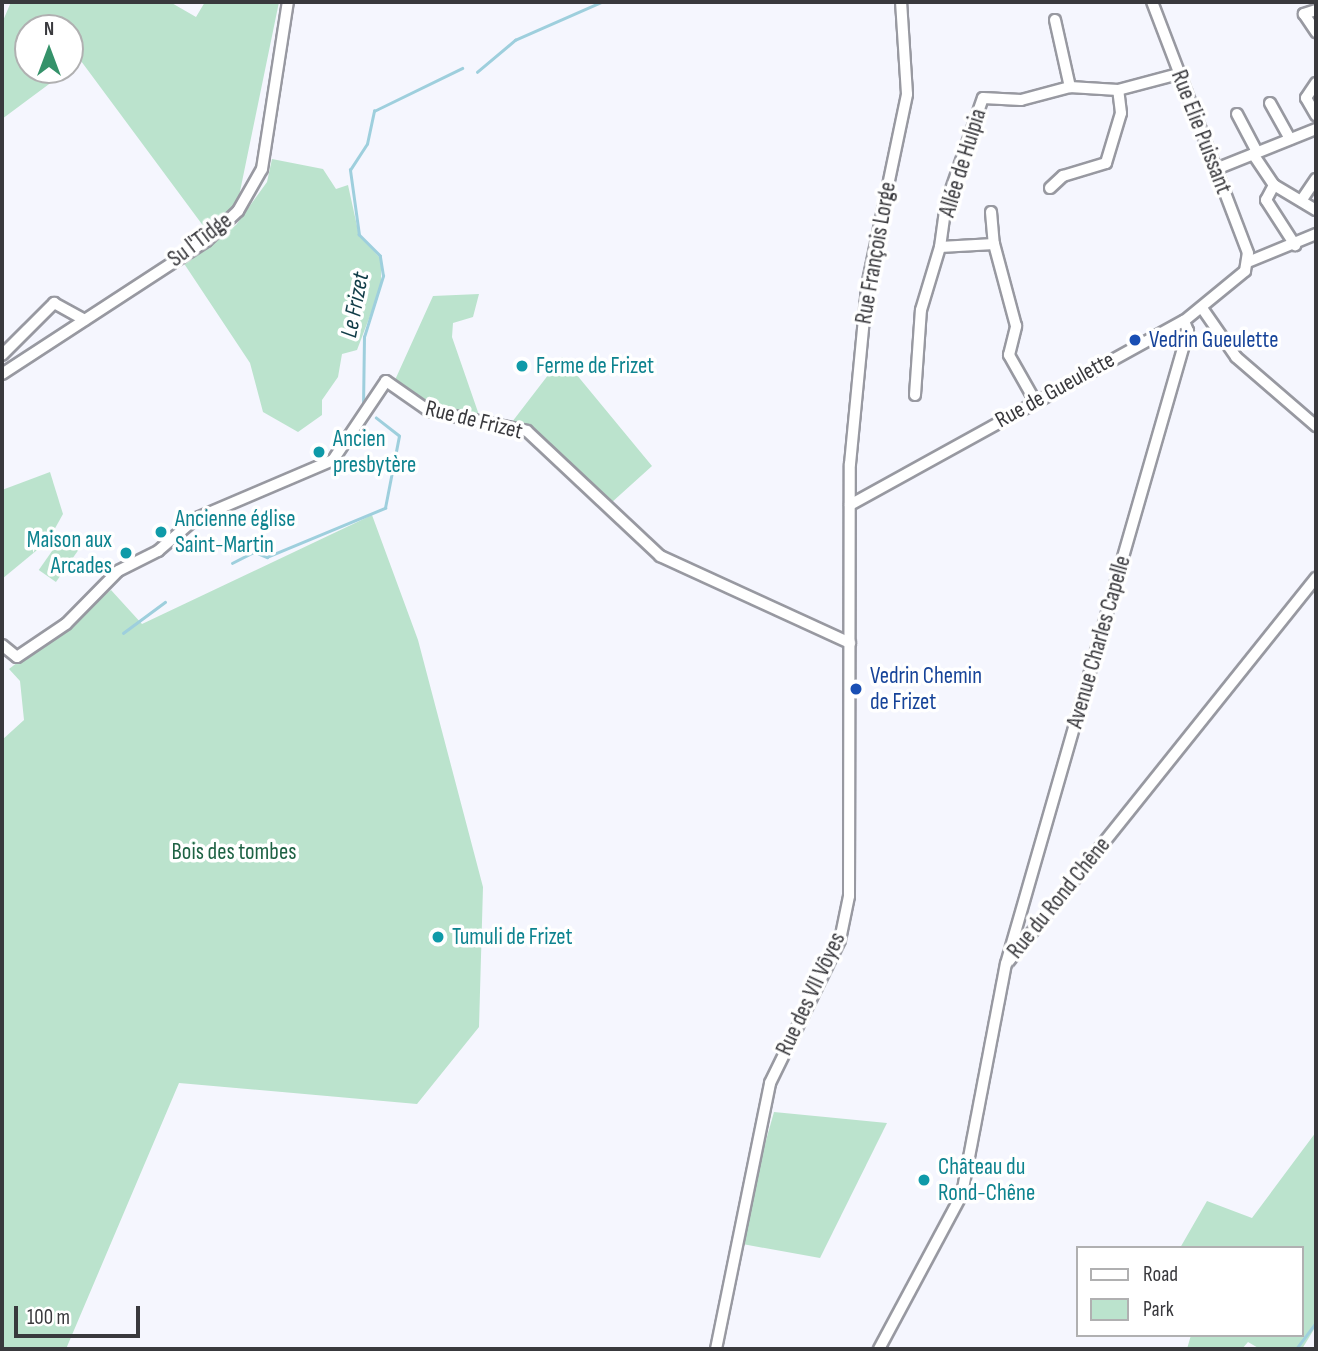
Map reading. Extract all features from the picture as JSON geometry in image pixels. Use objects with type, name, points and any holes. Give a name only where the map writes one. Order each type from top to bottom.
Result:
[{"type":"street","name":"Su l'Tîdge","points":[[2,374],[205,241],[238,211],[262,169],[288,2]]},
{"type":"street","name":"Rue François Lorge","points":[[850,505],[867,286],[907,94],[901,2]]},
{"type":"street","name":"Rue Elie Puissant","points":[[1152,2],[1216,169],[1248,262]]},
{"type":"street","points":[[1316,10],[1304,15],[1316,32]]},
{"type":"street","points":[[1055,20],[1070,87]]},
{"type":"street","name":"Allée de Hulpia","points":[[994,244],[940,247],[946,204],[983,98],[1021,100],[1070,87],[1118,90],[1178,74]]},
{"type":"street","points":[[1316,83],[1306,98],[1316,115]]},
{"type":"street","points":[[1050,188],[1063,176],[1106,163],[1121,113],[1118,90]]},
{"type":"street","points":[[1270,103],[1290,139]]},
{"type":"street","points":[[1237,114],[1255,153],[1275,185],[1303,198],[1316,211]]},
{"type":"street","points":[[1216,169],[1313,130],[1316,142]]},
{"type":"street","points":[[1303,198],[1316,179]]},
{"type":"street","points":[[1275,185],[1266,200],[1295,244]]},
{"type":"street","name":"Allée de Hulpia","points":[[991,212],[994,244],[1016,326],[1009,355],[1035,401]]},
{"type":"street","points":[[1248,262],[1316,234]]},
{"type":"street","points":[[915,396],[921,310],[940,247]]},
{"type":"street","name":"Rue de Gueulette","points":[[850,505],[1184,321],[1202,308],[1248,262]]},
{"type":"street","points":[[2,355],[54,303],[85,320]]},
{"type":"street","points":[[1202,308],[1236,356],[1316,426]]},
{"type":"street","name":"Avenue Charles Capelle","points":[[1006,964],[1188,331],[1184,321]]},
{"type":"street","name":"Rue de Frizet","points":[[2,645],[17,657],[66,624],[118,571],[159,551],[195,519],[333,460],[386,381],[429,411],[527,431],[660,556],[850,643]]},
{"type":"street","name":"Rue des VII Vôyes","points":[[716,1349],[770,1083],[840,940],[849,896],[850,505]]},
{"type":"street","name":"Rue du Rond Chêne","points":[[880,1349],[962,1194],[1006,964],[1316,578]]},
{"type":"green space","points":[[11,2],[170,2],[196,17],[205,2],[279,2],[237,206],[207,231],[84,65],[84,14],[14,14],[14,84],[49,84],[2,119],[2,23]]},
{"type":"green space","points":[[272,159],[323,169],[336,189],[348,185],[359,235],[381,259],[381,287],[357,350],[342,354],[338,377],[322,400],[322,415],[298,432],[263,412],[250,363],[183,262],[236,225],[267,182]]},
{"type":"green space","points":[[479,294],[473,317],[453,323],[452,337],[479,415],[421,404],[395,380],[433,296]]},
{"type":"green space","points":[[562,357],[652,466],[611,503],[535,431],[512,422]]},
{"type":"green space","points":[[50,472],[63,514],[48,541],[2,579],[2,490]]},
{"type":"green space","name":"Bois des tombes","points":[[372,515],[418,640],[483,887],[479,1027],[417,1104],[179,1083],[66,1349],[2,1349],[2,740],[24,720],[20,681],[9,669],[111,590],[142,624]]},
{"type":"green space","points":[[64,534],[81,546],[56,582],[39,570]]},
{"type":"green space","points":[[774,1112],[887,1123],[820,1258],[737,1243]]},
{"type":"green space","points":[[1316,1132],[1316,1326],[1302,1349],[1260,1349],[1248,1342],[1242,1349],[1187,1349],[1190,1337],[1304,1337],[1304,1246],[1181,1246],[1207,1201],[1252,1218]]},
{"type":"waterway","name":"Le Frizet","points":[[477,72],[515,40],[601,2]]},
{"type":"waterway","name":"Le Frizet","points":[[363,408],[364,337],[383,276],[380,256],[359,235],[350,170],[367,144],[374,111],[462,68]]},
{"type":"waterway","name":"Le Frizet","points":[[257,553],[267,557],[385,508],[399,436],[376,418]]},
{"type":"waterway","name":"Le Frizet","points":[[232,563],[254,552]]},
{"type":"waterway","name":"Le Frizet","points":[[123,633],[165,602]]},
{"type":"waterway","points":[[1296,1349],[1316,1322]]},
{"type":"place","name":"Vedrin Gueulette","points":[[1135,340]]},
{"type":"place","name":"Ferme de Frizet","points":[[522,366]]},
{"type":"place","name":"Ancien presbytère","points":[[319,452]]},
{"type":"place","name":"Ancienne église Saint-Martin","points":[[161,532]]},
{"type":"place","name":"Maison aux Arcades","points":[[126,553]]},
{"type":"place","name":"Vedrin Chemin de Frizet","points":[[856,689]]},
{"type":"place","name":"Tumuli de Frizet","points":[[438,937]]},
{"type":"place","name":"Château du Rond-Chêne","points":[[924,1180]]}]
